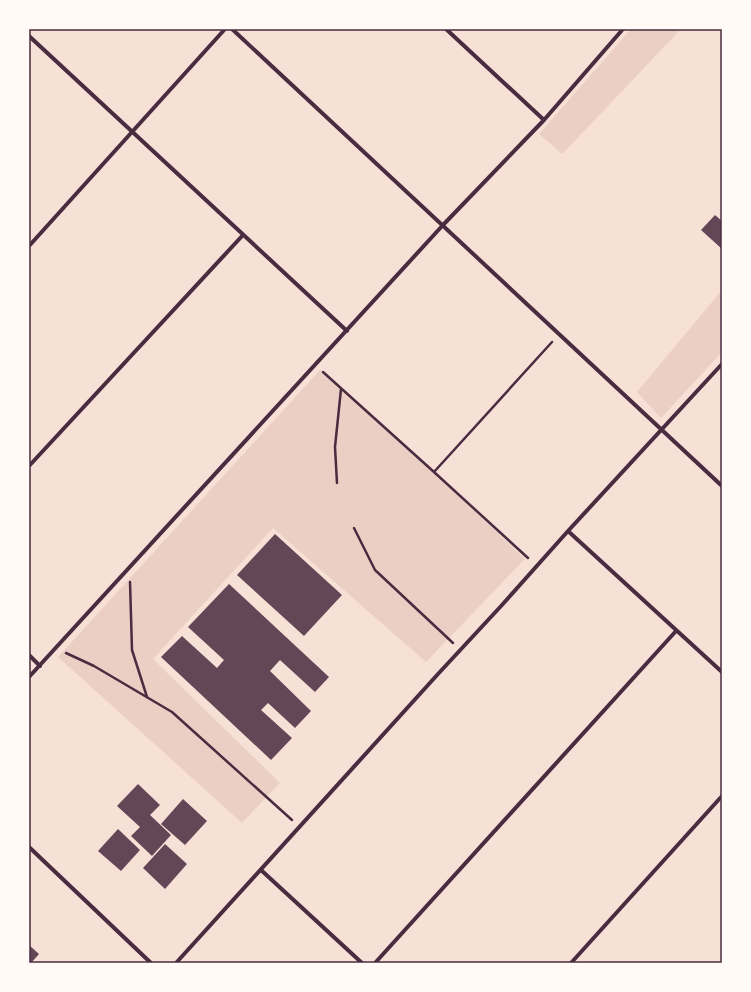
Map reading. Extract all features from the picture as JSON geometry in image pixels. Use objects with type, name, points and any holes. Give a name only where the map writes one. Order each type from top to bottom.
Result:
[{"type":"street","points":[[29,246],[225,29]]},
{"type":"street","points":[[232,29],[722,486]]},
{"type":"street","points":[[446,29],[544,120]]},
{"type":"street","points":[[29,677],[443,226],[544,120],[623,29]]},
{"type":"street","points":[[29,36],[347,331]]},
{"type":"street","points":[[29,466],[243,235]]},
{"type":"street","points":[[176,963],[536,566],[722,364]]},
{"type":"street","points":[[568,531],[722,672]]},
{"type":"street","points":[[375,963],[676,631]]},
{"type":"street","points":[[29,655],[40,666]]},
{"type":"street","points":[[571,963],[722,796]]},
{"type":"street","points":[[29,847],[151,963]]},
{"type":"street","points":[[261,870],[362,963]]},
{"type":"path","points":[[434,472],[559,334]]},
{"type":"path","points":[[315,365],[536,566]]},
{"type":"path","points":[[337,483],[335,447],[341,389]]},
{"type":"path","points":[[354,528],[375,570],[461,650]]},
{"type":"path","points":[[130,567],[132,650],[147,698]]},
{"type":"path","points":[[56,649],[94,666],[172,712],[300,827]]},
{"type":"shaded area","points":[[631,29],[681,29],[562,154],[539,134]]},
{"type":"shaded area","points":[[722,290],[722,352],[661,418],[637,392]]},
{"type":"shaded area","points":[[320,370],[434,472],[525,559],[426,662],[273,528],[153,659],[280,783],[242,823],[58,657]]},
{"type":"building","points":[[715,215],[722,221],[722,249],[701,230]]},
{"type":"building","points":[[275,534],[342,595],[304,636],[237,575]]},
{"type":"building","points":[[229,584],[329,677],[315,692],[280,660],[270,671],[311,711],[295,728],[268,703],[261,710],[292,738],[271,760],[161,657],[182,636],[217,668],[224,660],[188,627]]},
{"type":"building","points":[[138,784],[160,805],[150,815],[171,835],[152,856],[131,836],[140,827],[117,806]]},
{"type":"building","points":[[183,799],[207,821],[185,845],[161,824]]},
{"type":"building","points":[[118,829],[140,850],[121,871],[98,851]]},
{"type":"building","points":[[165,844],[187,864],[165,889],[143,868]]},
{"type":"building","points":[[29,945],[39,954],[31,963],[29,963]]}]
